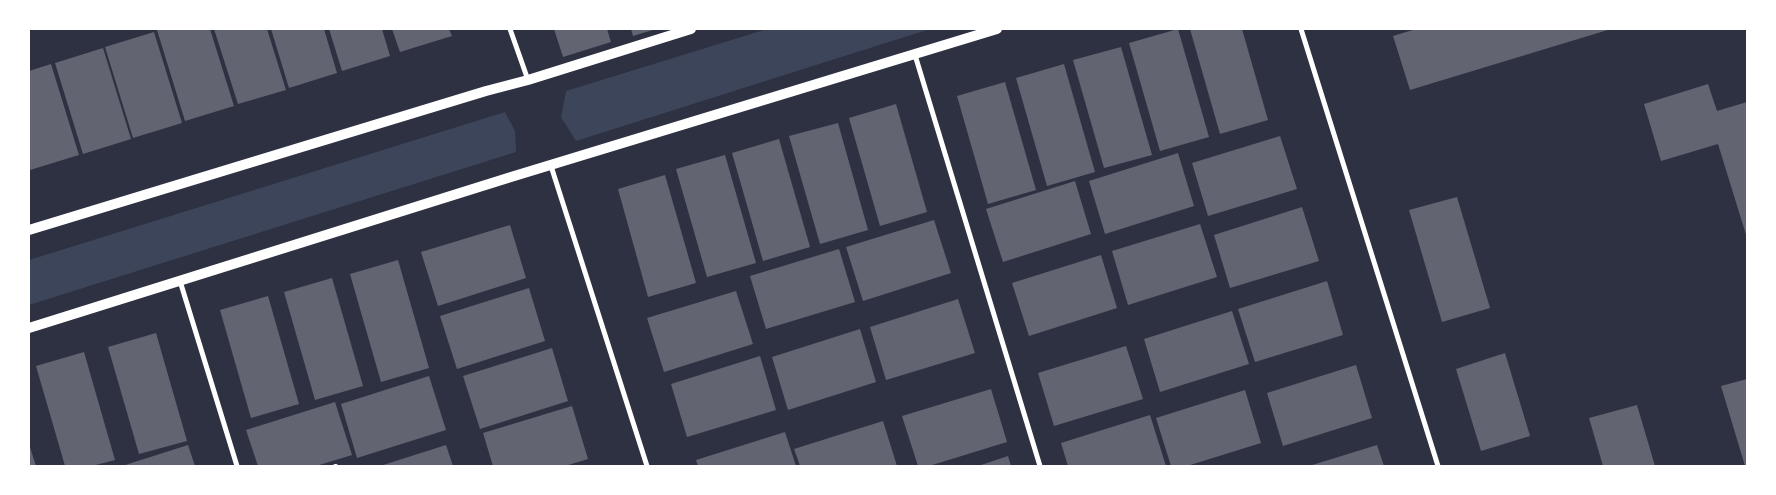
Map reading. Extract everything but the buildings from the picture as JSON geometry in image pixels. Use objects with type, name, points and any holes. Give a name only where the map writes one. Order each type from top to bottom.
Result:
[{"type":"main road","points":[[29,230],[691,29]]},
{"type":"main road","points":[[29,328],[997,29]]},
{"type":"street","points":[[510,29],[528,80]]},
{"type":"street","points":[[1301,29],[1438,466]]},
{"type":"street","points":[[915,55],[1040,466]]},
{"type":"street","points":[[551,166],[647,466]]},
{"type":"street","points":[[180,280],[237,466]]},
{"type":"shaded area","points":[[767,29],[930,29],[576,141],[561,117],[566,91]]},
{"type":"shaded area","points":[[505,112],[515,131],[516,152],[29,305],[29,260]]}]
